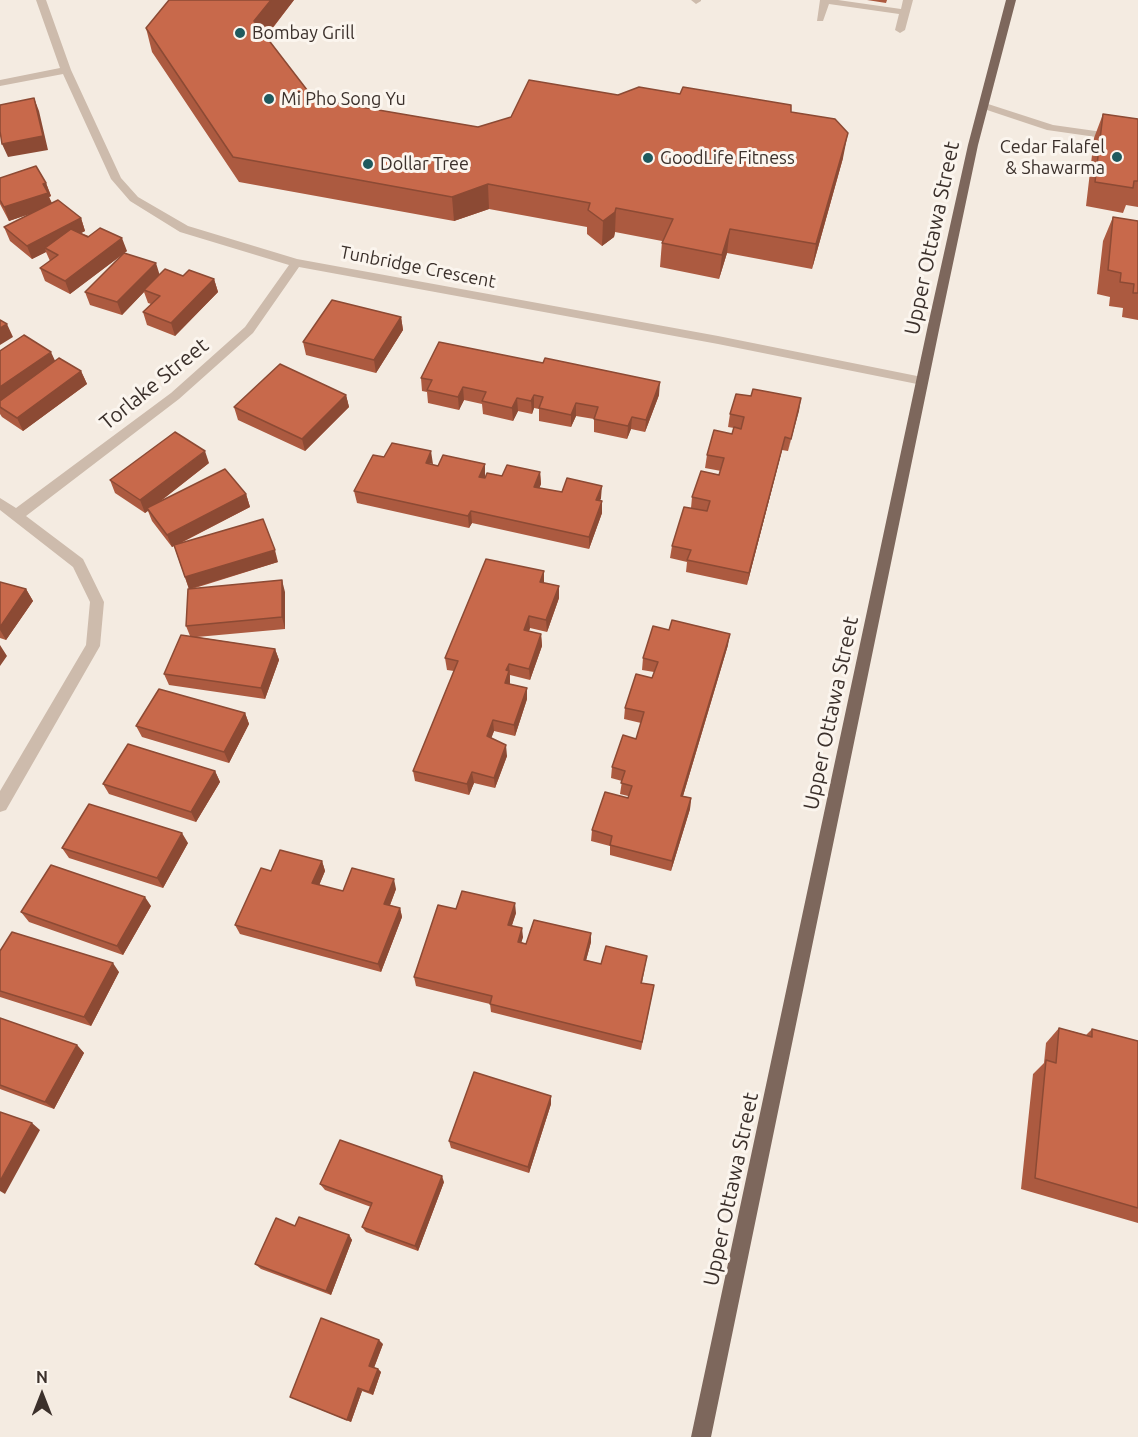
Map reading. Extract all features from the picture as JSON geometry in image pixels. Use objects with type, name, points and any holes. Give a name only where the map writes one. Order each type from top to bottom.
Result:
[{"type":"main road","name":"Upper Ottawa Street","points":[[701,1437],[922,381],[973,145],[1011,0]]},
{"type":"street","name":"Tunbridge Crescent","points":[[41,0],[66,70],[116,179],[134,199],[184,229],[296,263],[718,340],[922,381]]},
{"type":"street","points":[[900,30],[908,0]]},
{"type":"street","points":[[820,19],[825,1],[904,12]]},
{"type":"street","points":[[0,83],[66,70]]},
{"type":"street","points":[[985,106],[1051,128],[1138,140]]},
{"type":"street","name":"Torlake Street","points":[[17,515],[175,396],[249,330],[296,263]]},
{"type":"street","points":[[0,503],[78,563],[97,602],[93,646],[0,805]]},
{"type":"building","points":[[169,0],[271,0],[254,21],[314,99],[478,127],[511,117],[529,80],[618,95],[639,87],[680,94],[683,87],[791,105],[791,112],[835,119],[848,133],[816,244],[730,229],[722,255],[662,243],[673,219],[616,208],[615,212],[603,221],[588,210],[590,203],[488,184],[452,197],[233,157],[146,28]]},
{"type":"building","points":[[34,98],[43,136],[2,144],[0,105]]},
{"type":"building","points":[[1103,114],[1138,119],[1138,181],[1134,181],[1133,188],[1095,182]]},
{"type":"building","points":[[36,166],[46,183],[43,184],[48,193],[4,207],[0,200],[0,178]]},
{"type":"building","points":[[58,200],[81,218],[27,246],[4,227]]},
{"type":"building","points":[[1113,217],[1138,221],[1138,293],[1133,293],[1134,284],[1120,282],[1121,273],[1108,270]]},
{"type":"building","points":[[100,228],[122,238],[65,281],[40,268],[58,255],[45,248],[71,229],[88,237]]},
{"type":"building","points":[[124,253],[156,263],[117,302],[85,292]]},
{"type":"building","points":[[165,269],[183,276],[189,270],[214,279],[171,323],[143,312],[160,296],[144,290]]},
{"type":"building","points":[[332,300],[401,317],[374,360],[303,342]]},
{"type":"building","points":[[0,320],[7,324],[0,328]]},
{"type":"building","points":[[24,335],[51,352],[0,387],[0,351]]},
{"type":"building","points":[[439,342],[543,363],[545,358],[660,382],[646,420],[632,417],[628,426],[594,419],[598,407],[576,403],[571,415],[539,408],[543,397],[534,395],[531,401],[517,398],[512,408],[482,401],[486,392],[463,387],[458,397],[427,390],[432,380],[421,378]]},
{"type":"building","points":[[59,358],[81,371],[17,418],[0,407],[0,401]]},
{"type":"building","points":[[280,364],[346,395],[302,439],[234,407]]},
{"type":"building","points":[[753,389],[801,398],[791,439],[785,437],[749,573],[687,560],[691,550],[672,546],[684,507],[707,511],[710,501],[692,497],[701,471],[719,475],[724,458],[707,455],[714,430],[732,434],[734,427],[741,429],[744,417],[730,414],[736,394],[751,396]]},
{"type":"building","points":[[175,432],[205,451],[140,500],[110,480]]},
{"type":"building","points":[[392,443],[431,451],[426,463],[438,466],[443,455],[485,464],[479,477],[485,478],[487,473],[502,476],[507,465],[540,472],[534,487],[562,492],[567,478],[602,486],[596,500],[602,501],[589,537],[471,511],[468,516],[354,491],[373,455],[384,457]]},
{"type":"building","points":[[225,469],[246,494],[167,535],[147,508]]},
{"type":"building","points":[[263,519],[275,550],[185,577],[174,545]]},
{"type":"building","points":[[486,559],[544,571],[540,582],[559,586],[546,620],[529,616],[524,630],[541,634],[529,669],[509,664],[506,670],[509,671],[505,683],[527,688],[514,725],[493,720],[487,736],[506,745],[494,778],[472,772],[467,784],[413,771],[458,661],[445,658]]},
{"type":"building","points":[[282,580],[282,617],[186,626],[188,589]]},
{"type":"building","points":[[0,582],[26,589],[0,627]]},
{"type":"building","points":[[672,620],[730,634],[681,796],[691,798],[672,861],[610,845],[612,836],[592,830],[605,792],[628,798],[632,786],[621,783],[625,771],[612,767],[623,735],[636,739],[644,712],[625,708],[636,674],[652,678],[658,662],[643,658],[653,626],[669,630]]},
{"type":"building","points":[[181,635],[275,649],[261,688],[164,674]]},
{"type":"building","points":[[159,689],[245,713],[224,752],[136,726]]},
{"type":"building","points":[[128,744],[215,771],[191,812],[103,784]]},
{"type":"building","points":[[89,804],[182,833],[157,878],[62,848]]},
{"type":"building","points":[[280,850],[322,861],[312,883],[343,891],[352,868],[394,879],[384,904],[400,908],[378,964],[235,925],[261,868],[271,871]]},
{"type":"building","points":[[51,865],[145,897],[117,946],[21,912]]},
{"type":"building","points":[[462,891],[515,903],[508,925],[522,928],[518,942],[526,944],[534,920],[591,933],[584,960],[601,964],[606,946],[647,956],[641,983],[654,985],[642,1042],[490,1004],[492,996],[414,977],[438,905],[456,909]]},
{"type":"building","points":[[12,932],[113,963],[84,1017],[0,991],[0,951]]},
{"type":"building","points":[[0,1018],[77,1045],[45,1102],[0,1085]]},
{"type":"building","points":[[1059,1028],[1092,1037],[1092,1029],[1138,1041],[1138,1208],[1035,1178],[1046,1060],[1056,1063]]},
{"type":"building","points":[[474,1072],[551,1096],[528,1167],[449,1141]]},
{"type":"building","points":[[0,1112],[32,1123],[0,1181]]},
{"type":"building","points":[[340,1140],[442,1176],[415,1246],[362,1227],[372,1203],[320,1184]]},
{"type":"building","points":[[299,1217],[349,1235],[326,1291],[255,1264],[276,1218],[295,1226]]},
{"type":"building","points":[[321,1318],[379,1340],[369,1366],[378,1369],[369,1392],[358,1388],[347,1420],[290,1397]]},
{"type":"place","name":"Bombay Grill","points":[[240,33]]},
{"type":"place","name":"Mi Pho Song Yu","points":[[269,99]]},
{"type":"place","name":"Cedar Falafel & Shawarma","points":[[1117,157]]},
{"type":"place","name":"GoodLife Fitness","points":[[648,158]]},
{"type":"place","name":"Dollar Tree","points":[[368,164]]}]
